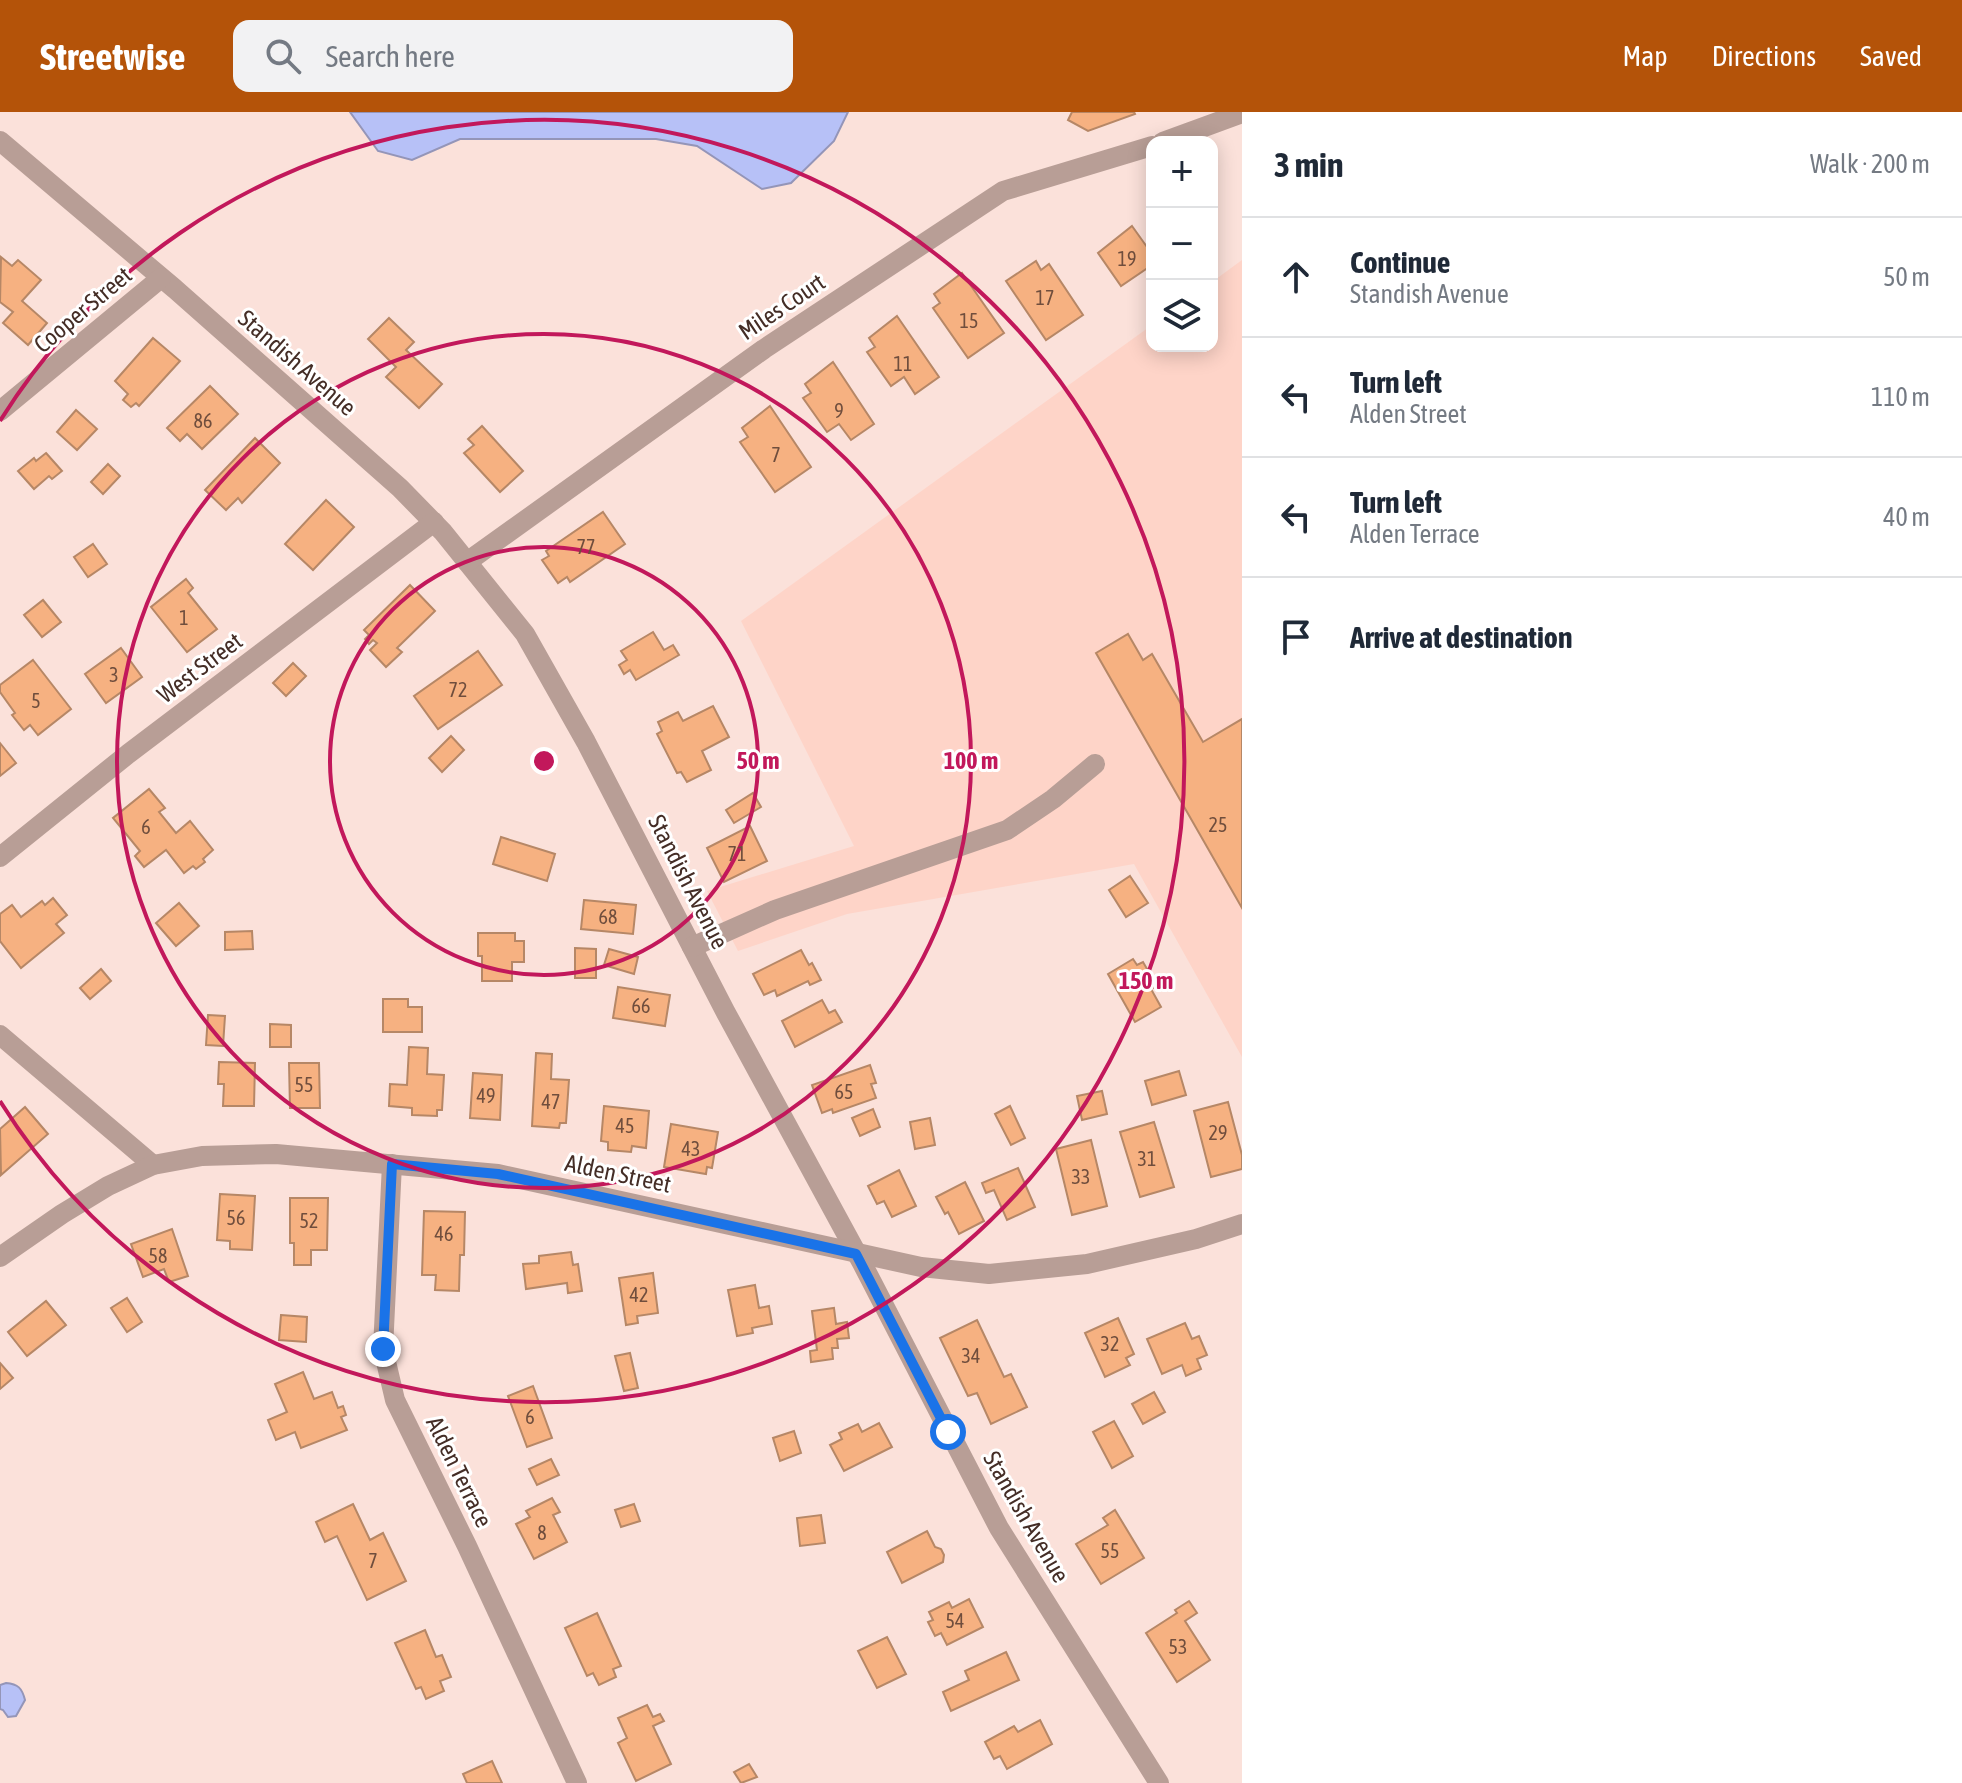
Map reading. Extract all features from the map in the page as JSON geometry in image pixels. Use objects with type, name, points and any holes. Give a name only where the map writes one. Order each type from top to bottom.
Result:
[{"type":"street","points":[[1179,136],[1242,113]]},
{"type":"street","name":"Standish Avenue","points":[[0,141],[400,488],[434,522],[525,634],[586,742],[999,1528],[1159,1783]]},
{"type":"street","name":"Miles Court","points":[[467,562],[764,349],[1003,191],[1146,148]]},
{"type":"street","name":"Cooper Street","points":[[0,411],[161,278]]},
{"type":"street","name":"West Street","points":[[0,857],[128,754],[434,522]]},
{"type":"street","points":[[692,947],[775,910],[1007,830],[1053,799],[1095,764]]},
{"type":"street","points":[[0,1035],[153,1165]]},
{"type":"street","name":"Alden Street","points":[[0,1257],[108,1186],[153,1165],[202,1156],[276,1154],[498,1174],[856,1254],[921,1267],[989,1274],[1087,1264],[1196,1239],[1242,1224]]},
{"type":"street","name":"Alden Terrace","points":[[392,1164],[383,1349],[395,1400],[577,1783]]},
{"type":"shaded area","points":[[1242,260],[1242,1057],[1134,864],[847,914],[738,951],[707,891],[854,846],[741,621],[1146,329],[1146,352],[1218,352],[1218,278]]},
{"type":"water","points":[[350,112],[848,112],[834,141],[791,183],[762,189],[697,146],[656,139],[460,139],[412,160],[378,151]]},
{"type":"water","points":[[0,1685],[16,1686],[24,1696],[25,1700],[16,1716],[8,1717],[0,1709]]},
{"type":"building","points":[[1072,112],[1135,114],[1088,131],[1068,120]]},
{"type":"building","points":[[1132,226],[1146,246],[1146,269],[1121,286],[1098,253]]},
{"type":"building","points":[[1,257],[12,266],[18,260],[41,280],[22,301],[47,323],[28,345],[3,323],[13,312],[0,302]]},
{"type":"building","points":[[1036,261],[1041,270],[1049,264],[1083,315],[1046,340],[1006,281]]},
{"type":"building","points":[[962,273],[1004,333],[968,358],[933,308],[940,303],[934,294]]},
{"type":"building","points":[[897,316],[939,377],[915,394],[904,377],[891,386],[867,352],[875,347],[869,338]]},
{"type":"building","points":[[389,318],[414,342],[406,350],[442,384],[419,408],[386,377],[396,367],[368,339]]},
{"type":"building","points":[[153,338],[180,361],[139,406],[136,403],[131,407],[123,400],[128,394],[115,381]]},
{"type":"building","points":[[833,362],[874,424],[851,440],[839,424],[827,432],[803,398],[811,393],[805,384]]},
{"type":"building","points":[[210,386],[238,414],[202,449],[187,434],[180,441],[167,428]]},
{"type":"building","points":[[770,406],[811,467],[775,492],[740,442],[748,437],[742,428]]},
{"type":"building","points":[[76,410],[97,429],[77,450],[57,432]]},
{"type":"building","points":[[482,426],[523,471],[500,492],[464,453],[474,445],[468,439]]},
{"type":"building","points":[[255,438],[280,463],[242,503],[238,498],[226,510],[205,490]]},
{"type":"building","points":[[46,453],[62,471],[52,479],[49,476],[34,489],[18,471]]},
{"type":"building","points":[[108,464],[120,476],[103,494],[91,482]]},
{"type":"building","points":[[326,500],[354,527],[313,570],[285,544]]},
{"type":"building","points":[[603,512],[625,544],[570,582],[567,577],[558,583],[542,560],[549,556],[546,551]]},
{"type":"building","points":[[93,544],[107,564],[88,577],[74,557]]},
{"type":"building","points":[[186,579],[193,588],[188,593],[217,629],[187,652],[151,607]]},
{"type":"building","points":[[410,585],[435,611],[397,648],[402,652],[386,667],[370,650],[377,643],[373,640],[369,644],[365,639],[369,635],[364,630]]},
{"type":"building","points":[[43,600],[61,622],[42,637],[24,615]]},
{"type":"building","points":[[653,632],[664,650],[673,645],[679,655],[636,680],[630,670],[624,674],[619,665],[627,660],[621,651]]},
{"type":"building","points":[[1128,634],[1143,660],[1152,654],[1203,742],[1242,719],[1242,908],[1096,653]]},
{"type":"building","points":[[121,648],[142,677],[106,703],[85,674]]},
{"type":"building","points":[[478,651],[502,685],[438,729],[414,696]]},
{"type":"building","points":[[33,660],[71,709],[38,735],[30,725],[24,730],[0,692],[0,685]]},
{"type":"building","points":[[293,663],[306,676],[286,696],[273,683]]},
{"type":"building","points":[[713,706],[729,737],[702,751],[711,770],[687,782],[681,772],[677,773],[657,734],[662,731],[658,722],[678,712],[683,721]]},
{"type":"building","points":[[451,736],[464,750],[442,772],[429,758]]},
{"type":"building","points":[[0,743],[16,763],[0,776]]},
{"type":"building","points":[[149,789],[165,808],[159,812],[176,833],[190,821],[213,850],[196,869],[193,866],[184,873],[166,850],[144,867],[135,856],[140,851],[113,818]]},
{"type":"building","points":[[753,793],[761,807],[734,823],[726,810]]},
{"type":"building","points":[[750,826],[767,861],[724,882],[707,848]]},
{"type":"building","points":[[501,837],[555,854],[547,881],[493,864]]},
{"type":"building","points":[[1130,876],[1148,903],[1126,917],[1109,890]]},
{"type":"building","points":[[53,898],[67,915],[56,924],[64,933],[21,968],[0,941],[0,914],[12,905],[21,917],[42,901],[45,905]]},
{"type":"building","points":[[584,900],[636,905],[633,934],[581,929]]},
{"type":"building","points":[[179,903],[199,926],[176,946],[156,923]]},
{"type":"building","points":[[252,931],[253,949],[225,950],[225,932]]},
{"type":"building","points":[[478,933],[515,933],[515,941],[524,941],[524,962],[512,962],[512,981],[482,981]]},
{"type":"building","points":[[575,948],[596,949],[596,978],[575,978]]},
{"type":"building","points":[[609,949],[638,957],[634,974],[604,965]]},
{"type":"building","points":[[801,950],[821,980],[810,985],[808,981],[777,996],[775,990],[764,995],[753,974]]},
{"type":"building","points":[[1133,959],[1137,965],[1143,962],[1157,986],[1151,989],[1161,1007],[1135,1022],[1108,974]]},
{"type":"building","points":[[101,969],[111,981],[90,999],[80,988]]},
{"type":"building","points":[[618,987],[670,995],[665,1026],[613,1018]]},
{"type":"building","points":[[383,999],[408,999],[408,1007],[422,1007],[422,1032],[383,1032]]},
{"type":"building","points":[[822,1000],[829,1013],[835,1010],[842,1022],[795,1047],[782,1021]]},
{"type":"building","points":[[208,1015],[225,1016],[223,1046],[206,1045]]},
{"type":"building","points":[[270,1024],[291,1025],[291,1047],[270,1047]]},
{"type":"building","points":[[409,1047],[428,1048],[427,1074],[444,1075],[442,1110],[437,1110],[437,1116],[412,1115],[412,1108],[389,1106],[390,1084],[407,1085]]},
{"type":"building","points":[[536,1053],[552,1054],[551,1079],[569,1080],[566,1123],[560,1123],[559,1128],[532,1126]]},
{"type":"building","points":[[219,1062],[255,1063],[254,1106],[223,1106],[224,1084],[218,1084]]},
{"type":"building","points":[[289,1063],[319,1063],[320,1108],[290,1108]]},
{"type":"building","points":[[870,1065],[876,1083],[871,1084],[876,1098],[833,1113],[832,1109],[822,1113],[812,1085]]},
{"type":"building","points":[[1179,1071],[1186,1095],[1152,1105],[1145,1081]]},
{"type":"building","points":[[473,1073],[502,1075],[500,1120],[470,1118]]},
{"type":"building","points":[[1102,1091],[1107,1114],[1082,1120],[1077,1096]]},
{"type":"building","points":[[1228,1102],[1242,1155],[1242,1169],[1211,1177],[1194,1111]]},
{"type":"building","points":[[604,1106],[649,1111],[646,1148],[632,1146],[631,1152],[608,1150],[608,1142],[601,1141]]},
{"type":"building","points":[[1010,1106],[1025,1138],[1011,1145],[995,1114]]},
{"type":"building","points":[[25,1107],[48,1134],[1,1175],[0,1129]]},
{"type":"building","points":[[873,1109],[880,1127],[860,1136],[852,1118]]},
{"type":"building","points":[[930,1118],[935,1145],[915,1149],[910,1122]]},
{"type":"building","points":[[1154,1122],[1174,1187],[1140,1197],[1120,1132]]},
{"type":"building","points":[[671,1124],[718,1132],[712,1168],[707,1167],[706,1174],[664,1167]]},
{"type":"building","points":[[1091,1140],[1107,1206],[1072,1215],[1056,1149]]},
{"type":"building","points":[[1018,1168],[1035,1207],[1007,1220],[994,1190],[986,1193],[982,1183]]},
{"type":"building","points":[[899,1170],[916,1206],[892,1217],[884,1201],[877,1204],[868,1186]]},
{"type":"building","points":[[965,1182],[984,1221],[959,1234],[936,1197]]},
{"type":"building","points":[[220,1194],[255,1196],[252,1250],[230,1249],[230,1241],[217,1240]]},
{"type":"building","points":[[290,1198],[328,1198],[327,1250],[311,1250],[311,1265],[294,1265],[294,1243],[290,1243]]},
{"type":"building","points":[[424,1211],[465,1212],[459,1291],[435,1290],[436,1275],[422,1275]]},
{"type":"building","points":[[172,1229],[188,1276],[169,1282],[164,1269],[143,1277],[131,1244]]},
{"type":"building","points":[[571,1252],[573,1265],[578,1264],[582,1291],[568,1293],[567,1283],[526,1289],[523,1264],[539,1263],[539,1256]]},
{"type":"building","points":[[653,1273],[658,1313],[637,1316],[638,1323],[626,1325],[619,1278]]},
{"type":"building","points":[[755,1285],[759,1308],[769,1306],[772,1324],[752,1328],[753,1333],[737,1336],[728,1290]]},
{"type":"building","points":[[127,1298],[142,1322],[127,1332],[111,1308]]},
{"type":"building","points":[[46,1301],[66,1325],[27,1356],[8,1332]]},
{"type":"building","points":[[834,1308],[836,1324],[847,1322],[849,1338],[837,1339],[838,1348],[832,1348],[833,1359],[811,1362],[810,1351],[817,1350],[812,1311]]},
{"type":"building","points":[[281,1315],[307,1317],[306,1342],[279,1340]]},
{"type":"building","points":[[1118,1318],[1134,1354],[1126,1358],[1130,1365],[1105,1377],[1085,1333]]},
{"type":"building","points":[[977,1320],[1004,1377],[1011,1374],[1027,1407],[991,1424],[977,1393],[968,1396],[940,1338]]},
{"type":"building","points":[[1185,1323],[1192,1339],[1199,1336],[1207,1355],[1197,1359],[1201,1369],[1186,1376],[1182,1365],[1162,1374],[1147,1339]]},
{"type":"building","points":[[630,1353],[638,1388],[624,1391],[615,1356]]},
{"type":"building","points":[[0,1363],[13,1378],[0,1389]]},
{"type":"building","points":[[303,1372],[314,1399],[332,1392],[338,1408],[343,1406],[346,1415],[341,1417],[347,1430],[301,1448],[295,1432],[276,1440],[268,1420],[287,1412],[275,1384]]},
{"type":"building","points":[[533,1386],[552,1438],[527,1447],[508,1396]]},
{"type":"building","points":[[1154,1392],[1165,1412],[1143,1424],[1132,1404]]},
{"type":"building","points":[[1114,1421],[1133,1456],[1112,1468],[1093,1432]]},
{"type":"building","points":[[879,1423],[892,1447],[844,1471],[830,1445],[842,1439],[839,1433],[858,1424],[862,1432]]},
{"type":"building","points":[[794,1431],[801,1453],[780,1461],[773,1438]]},
{"type":"building","points":[[551,1459],[559,1475],[537,1485],[529,1469]]},
{"type":"building","points":[[552,1498],[560,1512],[553,1515],[567,1542],[534,1559],[516,1524],[530,1517],[526,1511]]},
{"type":"building","points":[[353,1504],[370,1540],[383,1533],[406,1581],[367,1600],[337,1536],[325,1542],[316,1522]]},
{"type":"building","points":[[634,1504],[640,1521],[621,1527],[615,1510]]},
{"type":"building","points":[[1115,1510],[1144,1558],[1101,1584],[1076,1544],[1108,1525],[1103,1518]]},
{"type":"building","points":[[821,1515],[825,1543],[800,1546],[797,1518]]},
{"type":"building","points":[[927,1531],[935,1547],[941,1549],[943,1562],[902,1583],[887,1552]]},
{"type":"building","points":[[969,1599],[983,1627],[947,1645],[941,1633],[935,1636],[928,1622],[933,1620],[929,1612],[949,1602],[952,1608]]},
{"type":"building","points":[[1189,1601],[1197,1613],[1185,1621],[1210,1660],[1177,1682],[1146,1633],[1177,1613],[1175,1610]]},
{"type":"building","points":[[597,1613],[621,1666],[613,1669],[616,1677],[599,1685],[593,1673],[587,1676],[565,1628]]},
{"type":"building","points":[[425,1630],[436,1657],[442,1655],[451,1677],[440,1681],[444,1691],[426,1699],[421,1687],[416,1689],[395,1643]]},
{"type":"building","points":[[887,1637],[906,1674],[877,1688],[858,1651]]},
{"type":"building","points":[[1006,1652],[1019,1680],[951,1711],[943,1692],[969,1680],[965,1671]]},
{"type":"building","points":[[647,1705],[653,1717],[660,1714],[664,1721],[653,1726],[671,1764],[636,1781],[618,1743],[627,1738],[618,1718]]},
{"type":"building","points":[[1040,1720],[1052,1744],[1007,1769],[1000,1756],[994,1759],[985,1742],[1014,1726],[1018,1732]]},
{"type":"building","points":[[492,1761],[502,1783],[467,1783],[463,1774]]},
{"type":"building","points":[[749,1764],[757,1777],[741,1783],[734,1772]]},
{"type":"route","points":[[383,1349],[392,1164],[498,1174],[856,1254],[948,1432]]}]
